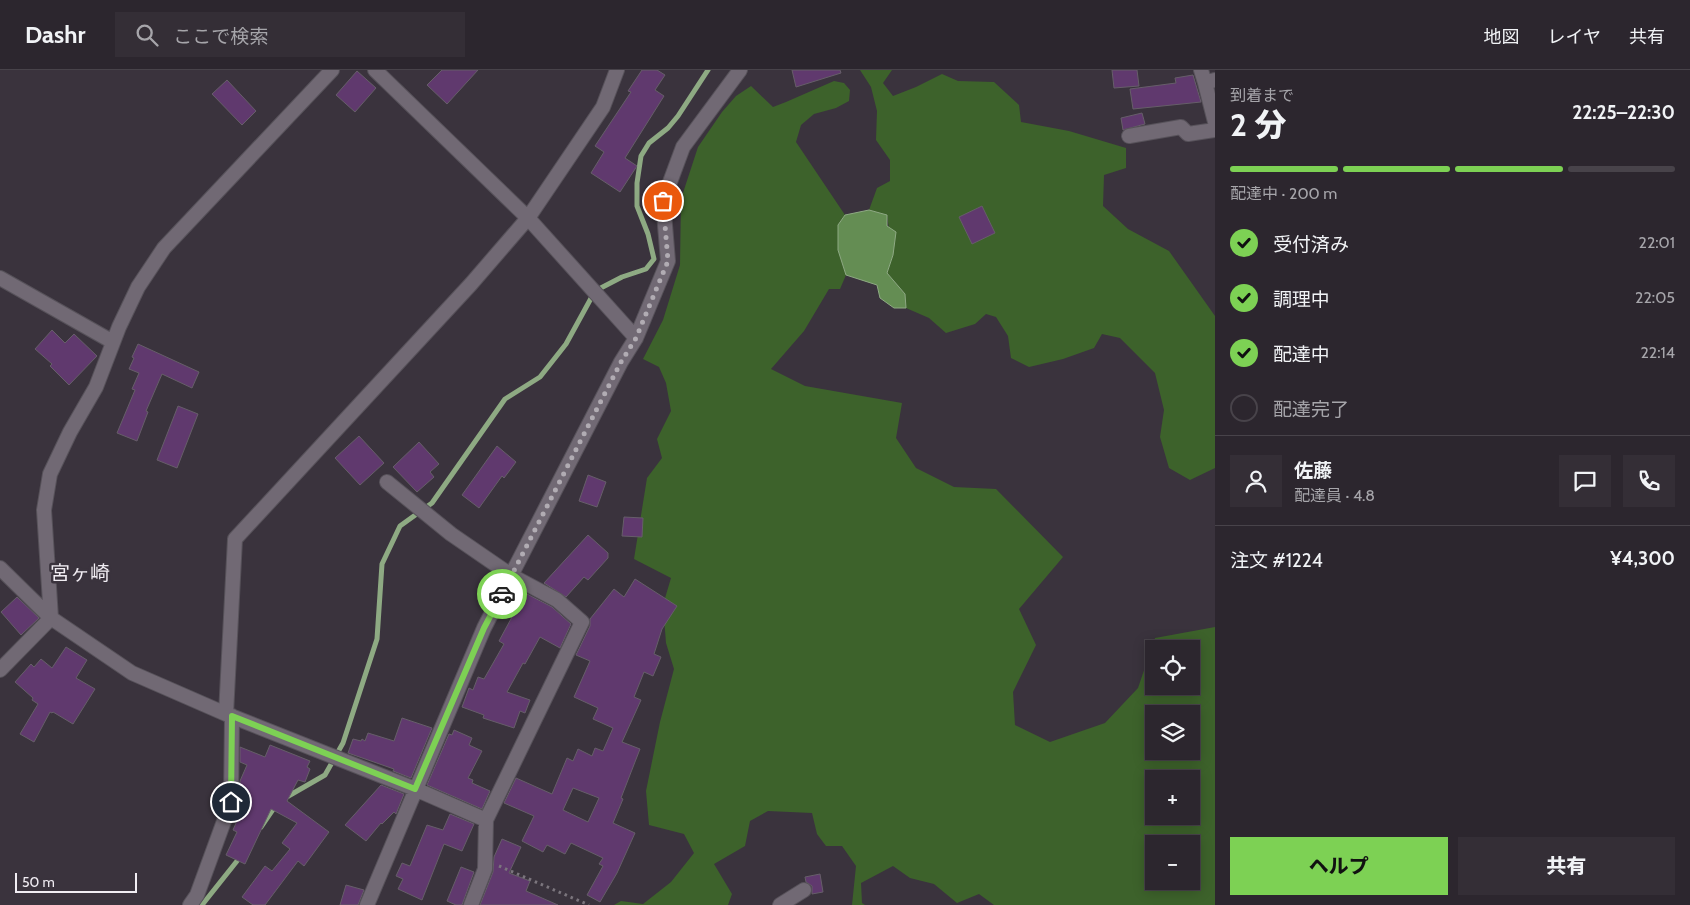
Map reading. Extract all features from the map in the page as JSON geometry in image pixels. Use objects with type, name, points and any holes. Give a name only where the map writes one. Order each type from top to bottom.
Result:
[{"type":"street","points":[[0,670],[51,618],[44,510],[50,474],[70,432],[96,387],[113,342],[138,286],[164,248],[332,70]]},
{"type":"street","points":[[375,70],[528,218],[636,338]]},
{"type":"street","points":[[190,905],[197,895],[231,802],[229,715],[235,538],[471,284],[528,218],[602,107],[617,70]]},
{"type":"street","points":[[367,905],[484,628],[621,362],[636,338],[668,261],[663,201],[682,147],[740,70]]},
{"type":"street","points":[[1207,78],[1215,122]]},
{"type":"street","points":[[1129,136],[1180,127],[1188,134],[1215,130]]},
{"type":"street","points":[[0,278],[113,342]]},
{"type":"street","points":[[387,482],[451,534],[512,576],[557,600],[582,622],[486,820],[485,868],[471,905]]},
{"type":"street","points":[[0,568],[51,618],[132,673],[229,715],[415,789],[486,820]]},
{"type":"street","points":[[780,905],[804,890]]},
{"type":"path","points":[[484,861],[518,873],[589,905]]},
{"type":"shaded area","points":[[860,70],[892,70],[883,83],[893,96],[942,74],[958,81],[994,82],[1019,105],[1021,122],[1069,131],[1126,148],[1126,168],[1104,175],[1103,206],[1128,229],[1169,251],[1215,316],[1215,468],[1190,480],[1169,468],[1160,437],[1164,410],[1155,373],[1120,338],[1102,334],[1094,348],[1063,359],[1029,367],[1011,358],[1008,336],[996,317],[986,314],[975,324],[946,333],[929,318],[906,308],[905,294],[887,273],[893,255],[887,215],[869,210],[877,188],[890,181],[890,160],[876,140],[877,111],[871,87]]},
{"type":"shaded area","points":[[834,81],[844,83],[850,90],[849,101],[836,108],[814,114],[801,125],[796,142],[845,215],[838,225],[838,250],[846,275],[840,289],[829,289],[804,331],[771,369],[805,386],[902,403],[896,438],[916,468],[954,487],[996,489],[1063,557],[1019,609],[1036,645],[1013,692],[1015,725],[1050,742],[1105,723],[1138,688],[1145,667],[1145,695],[1200,695],[1200,640],[1154,640],[1155,638],[1215,627],[1215,905],[994,905],[979,894],[957,903],[934,884],[910,878],[893,866],[861,883],[862,903],[865,905],[852,905],[856,866],[842,846],[826,846],[817,834],[812,813],[768,811],[750,821],[745,846],[714,864],[732,894],[728,905],[614,905],[621,901],[643,904],[671,882],[694,853],[684,834],[649,825],[646,791],[660,722],[674,669],[666,643],[663,605],[671,578],[634,559],[647,478],[662,458],[657,439],[671,411],[666,383],[659,367],[643,359],[663,320],[680,265],[681,199],[698,147],[722,112],[736,96],[751,86],[773,107]]},
{"type":"shaded area","points":[[869,210],[887,215],[887,226],[896,232],[893,255],[887,273],[905,294],[906,308],[894,308],[880,298],[877,285],[846,275],[838,250],[838,225],[845,215]]},
{"type":"building","points":[[442,70],[478,70],[447,104],[427,85]]},
{"type":"building","points":[[642,70],[657,70],[665,75],[655,90],[664,96],[625,158],[637,166],[620,192],[591,173],[604,152],[595,146],[631,92],[628,91]]},
{"type":"building","points":[[792,70],[840,70],[841,73],[796,87]]},
{"type":"building","points":[[1112,70],[1137,70],[1139,86],[1114,88]]},
{"type":"building","points":[[357,71],[376,88],[355,112],[336,95]]},
{"type":"building","points":[[1193,75],[1201,102],[1133,109],[1130,89],[1176,83],[1175,78]]},
{"type":"building","points":[[227,80],[256,111],[242,125],[212,94]]},
{"type":"building","points":[[1142,113],[1145,124],[1123,130],[1121,118]]},
{"type":"building","points":[[982,206],[995,233],[972,244],[959,217]]},
{"type":"building","points":[[52,330],[65,343],[74,334],[97,356],[69,385],[50,366],[52,364],[35,349]]},
{"type":"building","points":[[138,344],[199,372],[192,388],[162,374],[146,411],[148,412],[137,441],[117,433],[135,390],[132,389],[139,373],[129,369]]},
{"type":"building","points":[[178,406],[198,414],[177,468],[157,460]]},
{"type":"building","points":[[359,436],[384,463],[360,485],[335,458]]},
{"type":"building","points":[[419,442],[439,464],[430,472],[434,477],[417,492],[393,467]]},
{"type":"building","points":[[497,446],[516,462],[504,478],[502,476],[479,508],[462,495]]},
{"type":"building","points":[[588,475],[606,482],[597,507],[579,501]]},
{"type":"building","points":[[624,517],[643,518],[642,537],[622,536]]},
{"type":"building","points":[[588,535],[608,553],[608,558],[588,580],[584,577],[566,597],[544,583]]},
{"type":"building","points":[[635,579],[677,606],[662,629],[654,654],[661,657],[653,676],[644,672],[634,697],[641,700],[622,742],[640,749],[613,823],[635,833],[617,873],[600,902],[587,895],[603,866],[599,864],[603,858],[571,843],[565,854],[547,845],[543,852],[522,841],[534,816],[504,803],[516,778],[552,794],[567,758],[573,761],[578,749],[592,756],[595,748],[603,751],[613,728],[593,719],[598,708],[574,697],[590,661],[576,655],[590,626],[590,619],[614,589],[624,597]],"holes":[[[573,788],[599,798],[588,822],[563,810]]]},
{"type":"building","points":[[525,593],[552,607],[571,624],[560,648],[540,637],[507,692],[530,700],[525,713],[520,711],[514,728],[483,718],[484,715],[462,707],[469,688],[473,690],[478,677],[484,679],[504,644],[499,641]]},
{"type":"building","points":[[17,597],[39,618],[21,635],[1,612]]},
{"type":"building","points":[[66,647],[87,660],[76,678],[95,689],[73,724],[50,712],[34,742],[20,734],[38,704],[15,682],[31,664],[34,667],[41,659],[52,668]]},
{"type":"building","points":[[402,718],[432,728],[411,778],[393,771],[394,769],[348,753],[353,739],[365,741],[368,733],[394,741]]},
{"type":"building","points":[[454,730],[472,738],[469,745],[482,751],[468,778],[473,780],[472,783],[490,791],[482,809],[427,785],[449,734],[452,735]]},
{"type":"building","points":[[270,745],[310,761],[307,767],[310,769],[305,782],[298,780],[287,801],[329,832],[304,866],[298,861],[265,905],[253,905],[242,897],[265,866],[272,871],[290,849],[282,843],[297,823],[271,809],[245,864],[226,855],[237,832],[233,830],[240,814],[237,812],[247,789],[240,786],[240,781],[247,765],[240,762],[240,747],[265,757]]},
{"type":"building","points":[[381,785],[404,794],[396,814],[394,812],[381,823],[366,841],[345,825]]},
{"type":"building","points":[[450,814],[474,824],[462,851],[444,844],[422,900],[398,889],[403,879],[396,876],[402,863],[410,866],[427,825],[443,830]]},
{"type":"building","points":[[502,839],[521,847],[509,873],[530,881],[526,891],[558,905],[480,905],[493,872],[494,857]]},
{"type":"building","points":[[461,867],[474,872],[462,905],[456,905],[447,901]]},
{"type":"building","points":[[820,874],[823,892],[812,894],[812,886],[806,882],[805,877]]},
{"type":"building","points":[[346,885],[364,890],[358,905],[340,905]]},
{"type":"waterway","points":[[285,798],[325,775],[343,743],[377,639],[382,564],[400,526],[432,503],[505,399],[540,377],[566,344],[595,291],[622,277],[646,269],[654,259],[648,234],[637,206],[637,183],[641,156],[649,143],[668,128],[678,116],[708,70]]},
{"type":"waterway","points":[[261,827],[276,805]]},
{"type":"waterway","points":[[202,905],[241,856]]},
{"type":"way so far","points":[[502,594],[621,362],[636,338],[668,261],[663,201]]},
{"type":"district","name":"宮ヶ崎","points":[[80,573]]},
{"type":"route","points":[[231,802],[232,716],[415,789],[484,628],[502,594]]}]
